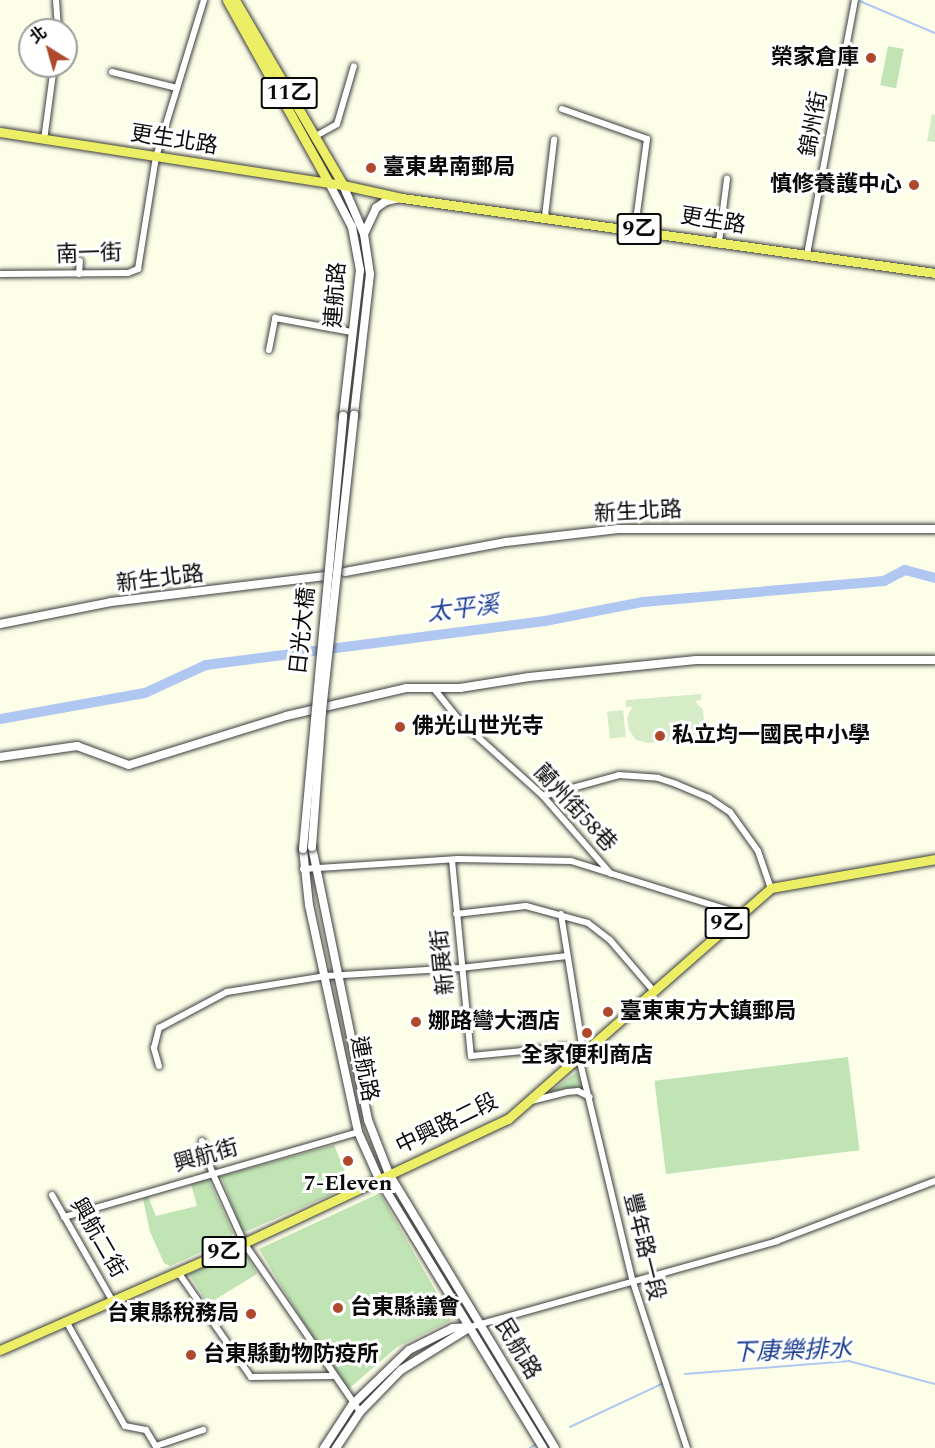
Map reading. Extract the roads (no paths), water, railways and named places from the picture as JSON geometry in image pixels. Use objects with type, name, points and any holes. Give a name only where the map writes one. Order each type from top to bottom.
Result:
[{"type":"main road","name":"11乙","points":[[227,0],[329,183]]},
{"type":"main road","name":"11乙","points":[[235,0],[343,185]]},
{"type":"main road","name":"更生北路","points":[[0,132],[343,185]]},
{"type":"main road","name":"更生路","points":[[343,185],[402,198],[635,228],[935,273]]},
{"type":"main road","name":"中興路二段","points":[[66,1321],[244,1244],[389,1174],[478,1135],[528,1102],[738,913],[771,888],[935,859]]},
{"type":"main road","name":"9乙","points":[[0,1350],[66,1321]]},
{"type":"street","points":[[56,0],[57,18]]},
{"type":"street","points":[[156,157],[204,0]]},
{"type":"street","name":"錦州街","points":[[807,254],[855,0]]},
{"type":"street","points":[[314,137],[337,124],[354,66]]},
{"type":"street","points":[[112,72],[177,88]]},
{"type":"street","points":[[44,140],[52,78]]},
{"type":"street","points":[[562,109],[647,139],[635,228]]},
{"type":"street","points":[[545,216],[554,140]]},
{"type":"street","name":"南一街","points":[[0,274],[128,273],[138,269],[156,157]]},
{"type":"street","points":[[719,242],[727,179]]},
{"type":"street","name":"連航路","points":[[329,183],[352,227],[358,281],[343,416]]},
{"type":"street","name":"連航路","points":[[343,185],[364,234],[369,284],[354,415]]},
{"type":"street","points":[[364,234],[376,208],[386,201],[402,198]]},
{"type":"street","points":[[79,274],[80,261]]},
{"type":"street","points":[[358,281],[369,284]]},
{"type":"street","points":[[269,350],[275,318],[352,332]]},
{"type":"street","name":"日光大橋","points":[[312,847],[321,721],[354,415]]},
{"type":"street","name":"日光大橋","points":[[303,849],[343,416]]},
{"type":"street","name":"新生北路","points":[[345,572],[506,542],[618,529],[935,529]]},
{"type":"street","name":"新生北路","points":[[0,624],[111,602],[325,576]]},
{"type":"street","points":[[0,757],[77,746],[129,765],[339,702],[406,688],[435,690],[696,660],[935,660]]},
{"type":"street","name":"蘭州街58巷","points":[[435,690],[459,720],[543,796],[611,874]]},
{"type":"street","points":[[543,796],[619,775],[658,778],[676,784],[709,798],[730,812],[758,851],[771,888]]},
{"type":"street","name":"連航路","points":[[312,847],[368,1120],[389,1174],[448,1270]]},
{"type":"street","name":"連航路","points":[[303,849],[303,869],[358,1132],[379,1179],[438,1277]]},
{"type":"street","points":[[303,869],[452,860],[556,859],[738,913]]},
{"type":"street","name":"新展街","points":[[452,860],[471,1056],[565,1047],[583,1051]]},
{"type":"street","points":[[456,914],[512,906],[561,915],[588,923],[610,940],[652,989]]},
{"type":"street","name":"豐年路一段","points":[[561,915],[583,1051],[580,1062],[632,1279],[687,1448]]},
{"type":"street","points":[[159,1066],[154,1047],[159,1028],[202,1002],[227,992],[326,976],[461,968],[566,956]]},
{"type":"street","points":[[344,1063],[356,1061]]},
{"type":"street","points":[[528,1102],[578,1091],[590,1097]]},
{"type":"street","name":"興航街","points":[[64,1217],[212,1172],[358,1132]]},
{"type":"street","points":[[202,1142],[212,1172],[244,1244],[352,1405],[360,1412]]},
{"type":"street","points":[[336,1448],[360,1412],[401,1370],[481,1322],[777,1241],[935,1181]]},
{"type":"street","name":"興航二街","points":[[52,1195],[112,1300]]},
{"type":"street","name":"民航路","points":[[448,1270],[555,1448]]},
{"type":"street","points":[[178,1272],[251,1377],[332,1376]]},
{"type":"street","name":"民航路","points":[[438,1277],[543,1448]]},
{"type":"street","points":[[66,1321],[125,1426],[146,1430],[157,1447],[203,1430]]},
{"type":"street","points":[[324,1448],[352,1405],[409,1350],[453,1328],[470,1328]]},
{"type":"waterway","points":[[860,1],[935,33]]},
{"type":"waterway","name":"太平溪","points":[[0,719],[145,693],[206,665],[545,621],[643,602],[884,581],[905,570],[935,578]]},
{"type":"waterway","name":"下康樂排水","points":[[685,1374],[849,1361],[935,1384]]},
{"type":"waterway","name":"下康樂排水","points":[[570,1427],[664,1383]]},
{"type":"waterway","name":"下康樂排水","points":[[530,1448],[537,1444]]},
{"type":"place","name":"榮家倉庫","points":[[871,58]]},
{"type":"place","name":"臺東卑南郵局","points":[[371,168]]},
{"type":"place","name":"慎修養護中心","points":[[914,185]]},
{"type":"place","name":"佛光山世光寺","points":[[400,727]]},
{"type":"place","name":"私立均一國民中小學","points":[[660,736]]},
{"type":"place","name":"臺東東方大鎮郵局","points":[[608,1012]]},
{"type":"place","name":"娜路彎大酒店","points":[[416,1022]]},
{"type":"place","name":"全家便利商店","points":[[587,1033]]},
{"type":"place","name":"7-Eleven","points":[[348,1161]]},
{"type":"place","name":"台東縣議會","points":[[338,1308]]},
{"type":"place","name":"台東縣稅務局","points":[[251,1314]]},
{"type":"place","name":"台東縣動物防疫所","points":[[191,1355]]}]
